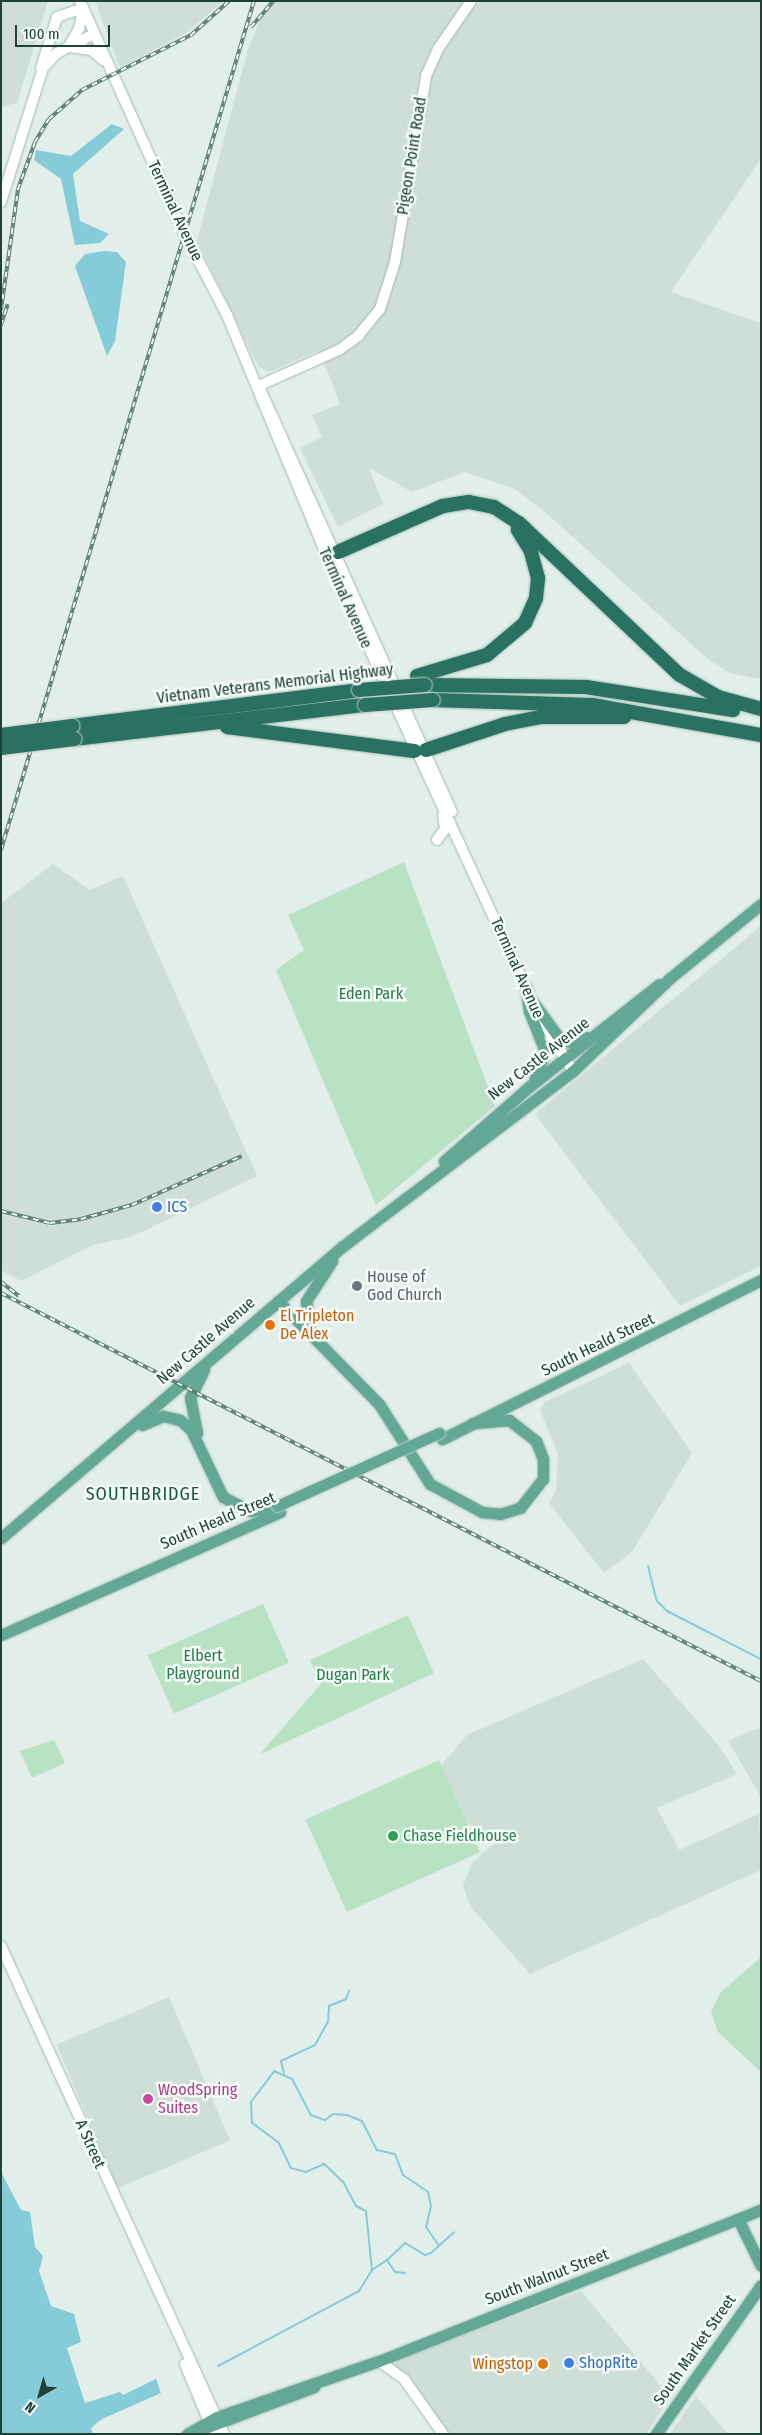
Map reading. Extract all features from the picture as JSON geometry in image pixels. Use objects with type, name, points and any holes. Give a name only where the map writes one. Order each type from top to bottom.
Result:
[{"type":"highway","points":[[335,556],[443,506],[469,502],[494,507],[525,528],[680,675],[718,696],[761,709]]},
{"type":"highway","points":[[335,556],[462,508],[495,514],[525,539],[538,584],[521,628],[481,659],[421,681]]},
{"type":"highway","name":"Vietnam Veterans Memorial Highway","points":[[1,748],[73,732],[357,687],[421,681],[586,687],[761,717]]},
{"type":"highway","name":"Vietnam Veterans Memorial Highway","points":[[1,735],[169,729],[365,705],[433,700],[592,705],[739,729],[761,735]]},
{"type":"highway","points":[[169,729],[242,728],[420,751],[504,724],[541,717],[628,717],[739,729]]},
{"type":"main road","name":"Pigeon Point Road","points":[[258,386],[339,350],[373,319],[386,295],[395,262],[426,76],[438,49],[471,1]]},
{"type":"main road","name":"Terminal Avenue","points":[[81,5],[335,556],[528,992],[564,1061],[573,1071]]},
{"type":"main road","points":[[68,46],[79,29],[81,5]]},
{"type":"main road","points":[[1,202],[57,17],[81,5]]},
{"type":"main road","points":[[40,75],[51,58],[68,46],[94,34]]},
{"type":"main road","points":[[68,46],[91,50],[108,64]]},
{"type":"main road","name":"Terminal Avenue","points":[[420,751],[428,780],[457,833]]},
{"type":"main road","points":[[428,780],[445,819],[437,840]]},
{"type":"main road","name":"New Castle Avenue","points":[[436,1173],[471,1135],[530,1086],[670,978],[761,904]]},
{"type":"main road","name":"New Castle Avenue","points":[[1,1538],[124,1436],[343,1246],[436,1173],[573,1071],[670,978]]},
{"type":"main road","points":[[528,992],[557,1036],[570,1042],[582,1040],[617,1017]]},
{"type":"main road","points":[[528,992],[529,1011],[545,1051],[544,1064],[530,1086]]},
{"type":"main road","points":[[316,1344],[306,1321],[306,1301],[343,1246]]},
{"type":"main road","name":"South Heald Street","points":[[1,1635],[472,1423],[616,1356],[761,1280]]},
{"type":"main road","points":[[278,1301],[316,1344],[379,1404],[430,1484],[482,1512],[500,1514],[520,1508],[543,1479],[543,1459],[536,1441],[509,1420],[472,1423]]},
{"type":"main road","points":[[206,1460],[189,1409],[192,1390],[208,1363]]},
{"type":"main road","points":[[124,1436],[156,1417],[175,1417],[191,1430],[206,1460]]},
{"type":"main road","name":"South Heald Street","points":[[206,1460],[214,1485],[242,1508],[257,1511],[278,1509]]},
{"type":"main road","name":"A Street","points":[[1,1946],[216,2426]]},
{"type":"main road","name":"South Walnut Street","points":[[186,2434],[198,2429],[216,2426],[344,2372],[379,2361],[739,2221],[761,2210]]},
{"type":"main road","points":[[739,2221],[761,2266]]},
{"type":"main road","name":"South Market Street","points":[[656,2434],[758,2289],[761,2272]]},
{"type":"main road","points":[[379,2361],[404,2379],[443,2434]]},
{"type":"shaded area","points":[[1,1],[48,1],[17,103],[1,107]]},
{"type":"shaded area","points":[[95,1],[224,1],[186,33],[120,68]]},
{"type":"shaded area","points":[[268,1],[761,1],[761,158],[671,292],[761,323],[761,679],[733,674],[709,660],[544,511],[513,488],[465,472],[412,492],[369,468],[383,504],[338,527],[300,448],[322,437],[312,415],[340,404],[327,370],[317,351],[269,372],[258,366],[197,241],[248,49]]},
{"type":"shaded area","points":[[53,864],[90,890],[123,876],[257,1176],[131,1237],[93,1245],[21,1281],[1,1270],[1,903]]},
{"type":"shaded area","points":[[761,926],[761,1266],[680,1306],[535,1114]]},
{"type":"shaded area","points":[[629,1363],[692,1453],[632,1552],[604,1573],[549,1503],[556,1490],[558,1454],[540,1410],[545,1402]]},
{"type":"shaded area","points":[[643,1659],[720,1747],[737,1774],[657,1808],[679,1850],[759,1814],[761,1870],[530,1974],[471,1907],[463,1886],[472,1863],[505,1834],[496,1837],[448,1814],[431,1777],[467,1735]]},
{"type":"shaded area","points":[[761,1727],[761,1797],[728,1741]]},
{"type":"shaded area","points":[[169,1997],[230,2141],[118,2188],[57,2045]]},
{"type":"shaded area","points":[[581,2291],[670,2397],[646,2434],[438,2434],[404,2384],[390,2373],[398,2360]]},
{"type":"shaded area","points":[[696,2396],[728,2434],[670,2434]]},
{"type":"green space","name":"Eden Park","points":[[404,862],[495,1106],[376,1205],[276,970],[304,950],[288,915]]},
{"type":"green space","name":"Elbert Playground","points":[[263,1604],[289,1662],[174,1714],[148,1655]]},
{"type":"green space","name":"Dugan Park","points":[[408,1615],[434,1673],[259,1755],[321,1684],[310,1660]]},
{"type":"green space","points":[[54,1740],[65,1763],[32,1778],[20,1751]]},
{"type":"green space","name":"Chase Fieldhouse","points":[[439,1760],[480,1852],[347,1912],[306,1819]]},
{"type":"green space","points":[[761,1957],[761,2072],[718,2032],[711,2012],[720,1993]]},
{"type":"water","points":[[112,124],[124,129],[73,174],[80,221],[109,234],[100,243],[75,245],[61,179],[34,160],[36,150],[71,156]]},
{"type":"water","points":[[104,251],[117,252],[126,262],[115,341],[107,356],[75,266],[85,254]]},
{"type":"water","points":[[1,2172],[21,2210],[30,2212],[35,2247],[43,2256],[39,2271],[51,2306],[74,2314],[81,2342],[67,2348],[85,2403],[120,2392],[123,2395],[156,2379],[161,2393],[102,2419],[91,2428],[93,2434],[1,2434]]},
{"type":"waterway","points":[[648,1566],[657,1601],[667,1611],[761,1659]]},
{"type":"waterway","points":[[284,2073],[281,2061],[315,2045],[328,2022],[329,2006],[346,1999],[349,1991]]},
{"type":"waterway","points":[[372,2270],[366,2211],[356,2206],[344,2183],[324,2164],[306,2172],[291,2168],[279,2143],[252,2123],[251,2102],[274,2071],[292,2079],[311,2115],[325,2120],[333,2114],[347,2115],[362,2121],[377,2150],[395,2154],[403,2175],[428,2192],[431,2206],[426,2227],[438,2244]]},
{"type":"waterway","points":[[387,2260],[405,2243],[425,2255],[431,2253],[454,2232]]},
{"type":"waterway","points":[[218,2366],[359,2291],[372,2270],[387,2260],[395,2272],[405,2273]]},
{"type":"railway","points":[[1,310],[18,189],[35,142],[49,119],[82,90],[191,35],[229,1]]},
{"type":"railway","points":[[1,850],[254,1]]},
{"type":"railway","points":[[251,27],[274,1]]},
{"type":"railway","points":[[1,325],[8,304]]},
{"type":"railway","points":[[1,1211],[50,1223],[81,1219],[132,1205],[242,1156]]},
{"type":"railway","points":[[1,1282],[19,1296]]},
{"type":"railway","points":[[1,1293],[761,1681]]},
{"type":"place","name":"ICS","points":[[157,1207]]},
{"type":"place","name":"House of God Church","points":[[357,1286]]},
{"type":"place","name":"El Tripleton De Alex","points":[[270,1325]]},
{"type":"place","name":"Chase Fieldhouse","points":[[393,1836]]},
{"type":"place","name":"WoodSpring Suites","points":[[148,2099]]},
{"type":"place","name":"ShopRite","points":[[569,2363]]},
{"type":"place","name":"Wingstop","points":[[543,2364]]},
{"type":"district","name":"SOUTHBRIDGE","points":[[143,1494]]}]
